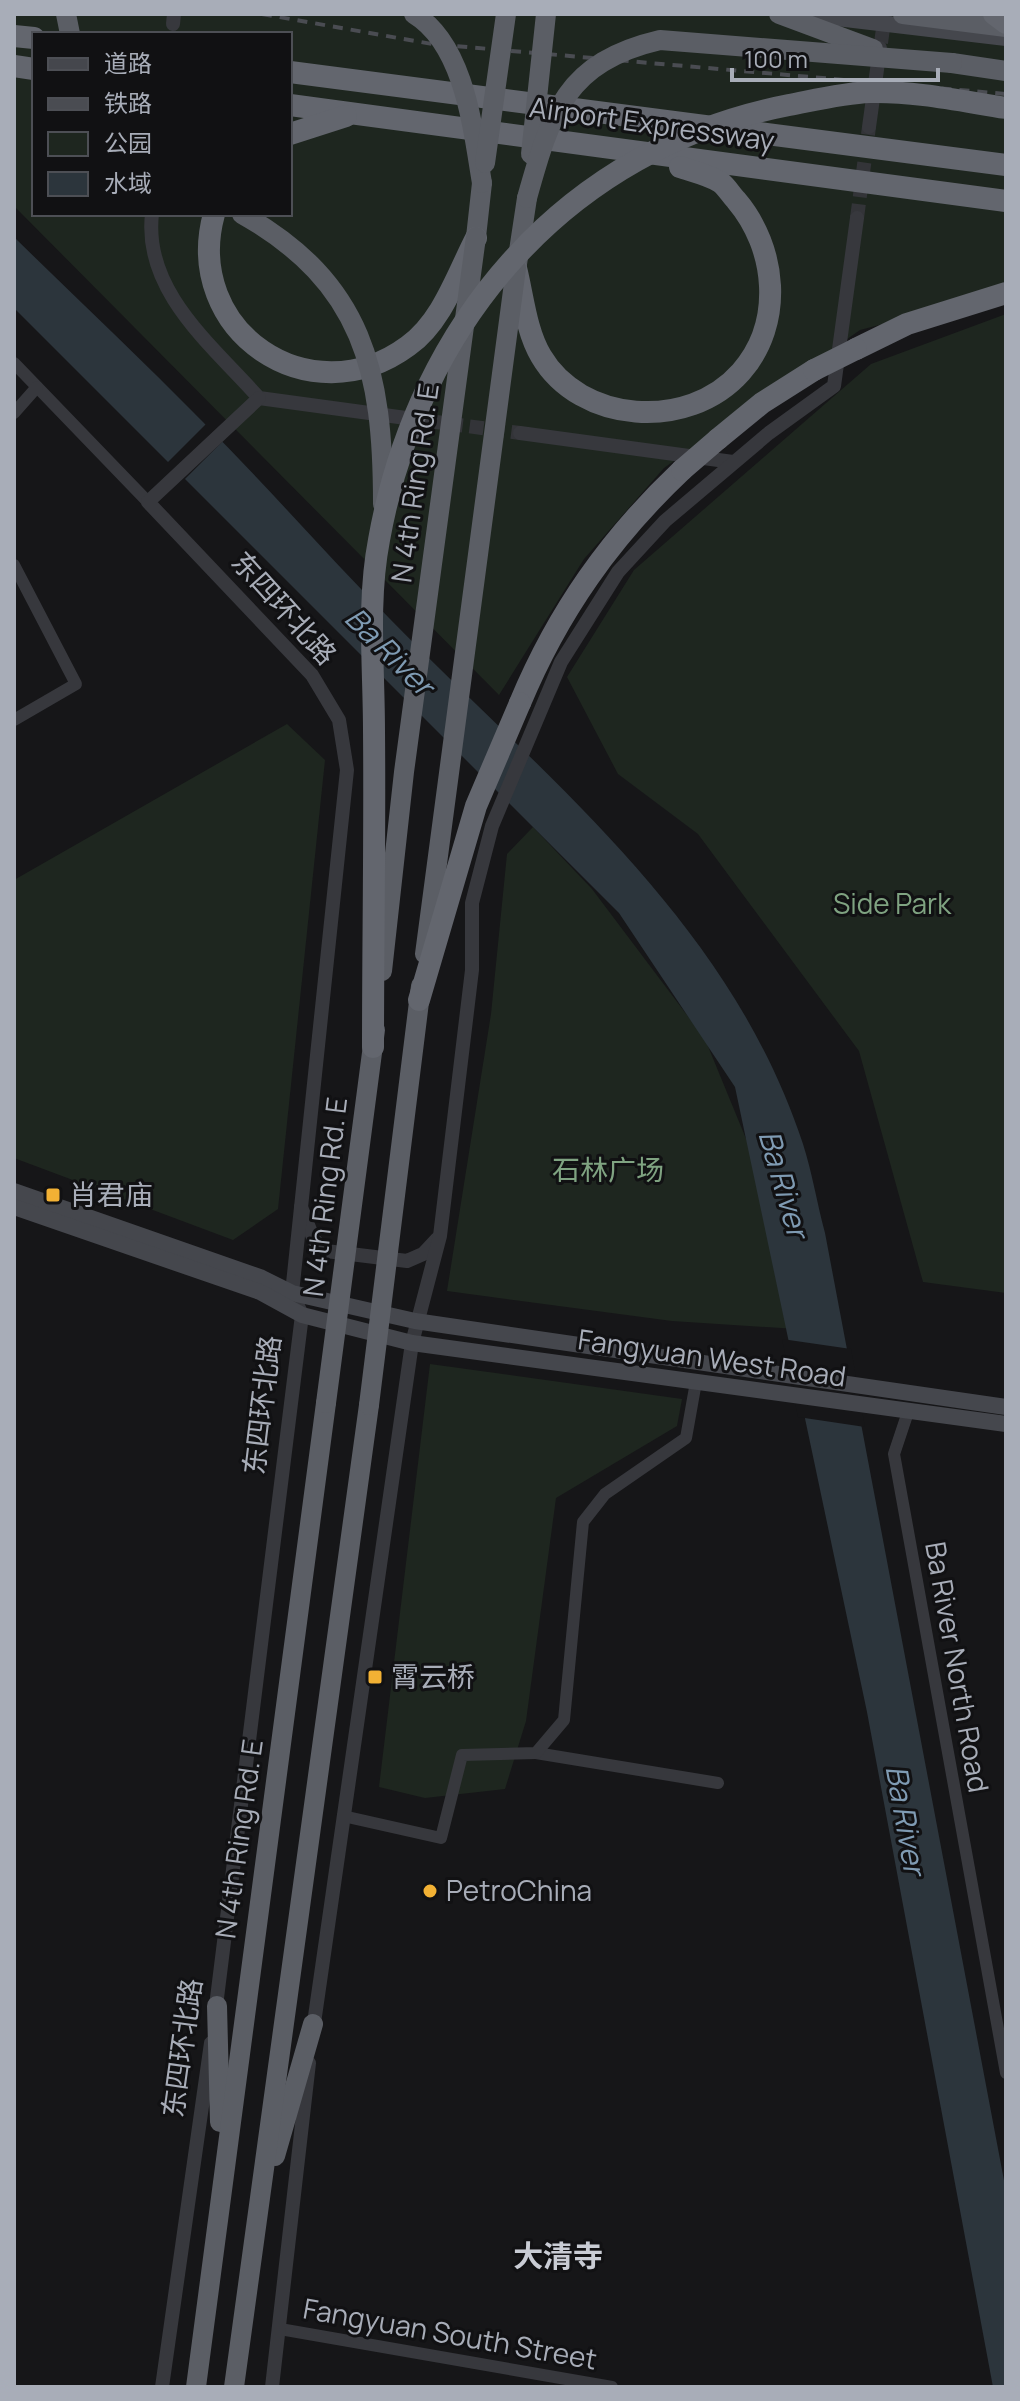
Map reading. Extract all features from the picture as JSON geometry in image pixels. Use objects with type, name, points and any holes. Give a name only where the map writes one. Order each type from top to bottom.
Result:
[{"type":"highway","points":[[414,14],[442,41],[466,92],[482,183]]},
{"type":"highway","name":"N 4th Ring Rd. E","points":[[196,2387],[373,1047],[404,772],[506,14]]},
{"type":"highway","points":[[234,2387],[369,1405],[419,1000],[527,198],[546,14]]},
{"type":"highway","points":[[779,14],[886,53],[1006,71]]},
{"type":"highway","points":[[903,14],[1006,25]]},
{"type":"highway","points":[[994,14],[1006,25]]},
{"type":"highway","points":[[527,198],[553,117],[576,81],[627,48],[660,40],[952,63]]},
{"type":"highway","name":"Airport Expressway","points":[[292,72],[1006,165]]},
{"type":"highway","points":[[373,1047],[373,640],[378,543],[416,409],[456,330],[490,283],[525,245],[601,183],[680,139],[726,120],[865,92],[907,92],[1006,108]]},
{"type":"highway","name":"Airport Expressway","points":[[292,105],[1006,201]]},
{"type":"highway","points":[[292,133],[354,114]]},
{"type":"highway","points":[[516,268],[539,353],[556,378],[601,405],[652,413],[677,408],[703,399],[740,373],[759,346],[768,318],[771,274],[763,242],[752,222],[720,182],[645,154]]},
{"type":"highway","points":[[213,216],[208,237],[208,262],[215,289],[229,317],[247,340],[271,358],[300,370],[330,374],[384,362],[431,325],[476,237]]},
{"type":"highway","points":[[245,216],[297,249],[340,298],[359,334],[373,375],[377,405],[383,521]]},
{"type":"highway","points":[[419,1000],[476,806],[528,711],[541,651],[589,572],[654,497],[762,403],[814,370],[907,324],[1006,293]]},
{"type":"highway","points":[[217,2006],[221,2186]]},
{"type":"highway","points":[[255,2221],[313,2024]]},
{"type":"main road","points":[[803,14],[1006,38]]},
{"type":"main road","name":"Fangyuan West Road","points":[[14,1191],[260,1277],[292,1293],[415,1321],[773,1383],[902,1412],[1006,1424]]},
{"type":"main road","name":"Fangyuan West Road","points":[[14,1207],[260,1292],[302,1315],[412,1343],[696,1382],[773,1383],[894,1393],[1006,1407]]},
{"type":"street","points":[[869,127],[881,43]]},
{"type":"street","points":[[152,216],[150,234],[158,274],[169,294],[259,398],[428,421]]},
{"type":"street","points":[[272,2387],[313,2024],[415,1321],[440,1236],[472,970],[472,903],[492,826],[528,711],[618,572],[665,521],[733,462],[834,386],[857,218]]},
{"type":"street","points":[[14,363],[148,502],[259,398]]},
{"type":"street","points":[[14,413],[37,387]]},
{"type":"street","points":[[520,433],[733,462]]},
{"type":"street","name":"东四环北路","points":[[148,502],[312,675],[339,720],[347,770],[292,1293],[302,1315],[217,2006],[162,2387]]},
{"type":"street","points":[[14,565],[76,684],[14,720]]},
{"type":"street","points":[[300,1203],[314,1240],[326,1251],[407,1261],[423,1254],[440,1236]]},
{"type":"street","points":[[536,1753],[564,1720],[583,1522],[605,1494],[686,1438],[696,1382]]},
{"type":"street","name":"Ba River North Road","points":[[902,1412],[894,1454],[1006,2073]]},
{"type":"street","points":[[343,1816],[441,1838],[462,1755],[536,1753],[718,1783]]},
{"type":"street","name":"Fangyuan South Street","points":[[280,2329],[612,2387]]},
{"type":"green space","points":[[14,14],[1006,14],[1006,292],[860,330],[664,468],[584,559],[499,695],[14,206]]},
{"type":"green space","name":"Side Park","points":[[1006,314],[1006,1293],[923,1282],[859,1051],[698,834],[618,774],[567,677],[634,570],[871,364]]},
{"type":"green space","points":[[287,724],[325,760],[278,1209],[233,1240],[14,1158],[14,880]]},
{"type":"green space","name":"石林广场","points":[[533,827],[592,889],[705,1039],[756,1163],[797,1329],[672,1321],[447,1291],[491,1014],[507,854]]},
{"type":"green space","points":[[430,1364],[682,1399],[677,1426],[556,1498],[526,1721],[505,1789],[425,1798],[379,1787]]},
{"type":"water","name":"Ba River","points":[[14,237],[201,420],[390,619],[571,797],[628,858],[681,922],[729,990],[770,1064],[803,1144],[825,1233],[1006,2191],[1006,2387],[993,2387],[867,1712],[735,1087],[619,913],[14,308]]},
{"type":"pier","points":[[209,421],[225,439],[181,483],[164,466]]},
{"type":"pier","points":[[782,1339],[851,1349],[865,1427],[798,1417]]},
{"type":"tunnel","points":[[881,43],[885,14]]},
{"type":"tunnel","points":[[857,218],[869,127]]},
{"type":"tunnel","points":[[428,421],[520,433]]},
{"type":"railway","points":[[262,14],[432,44],[1006,94]]},
{"type":"place","name":"肖君庙","points":[[53,1195]]},
{"type":"place","name":"霄云桥","points":[[375,1677]]},
{"type":"place","name":"PetroChina","points":[[430,1891]]},
{"type":"district","name":"大清寺","points":[[558,2257]]}]
